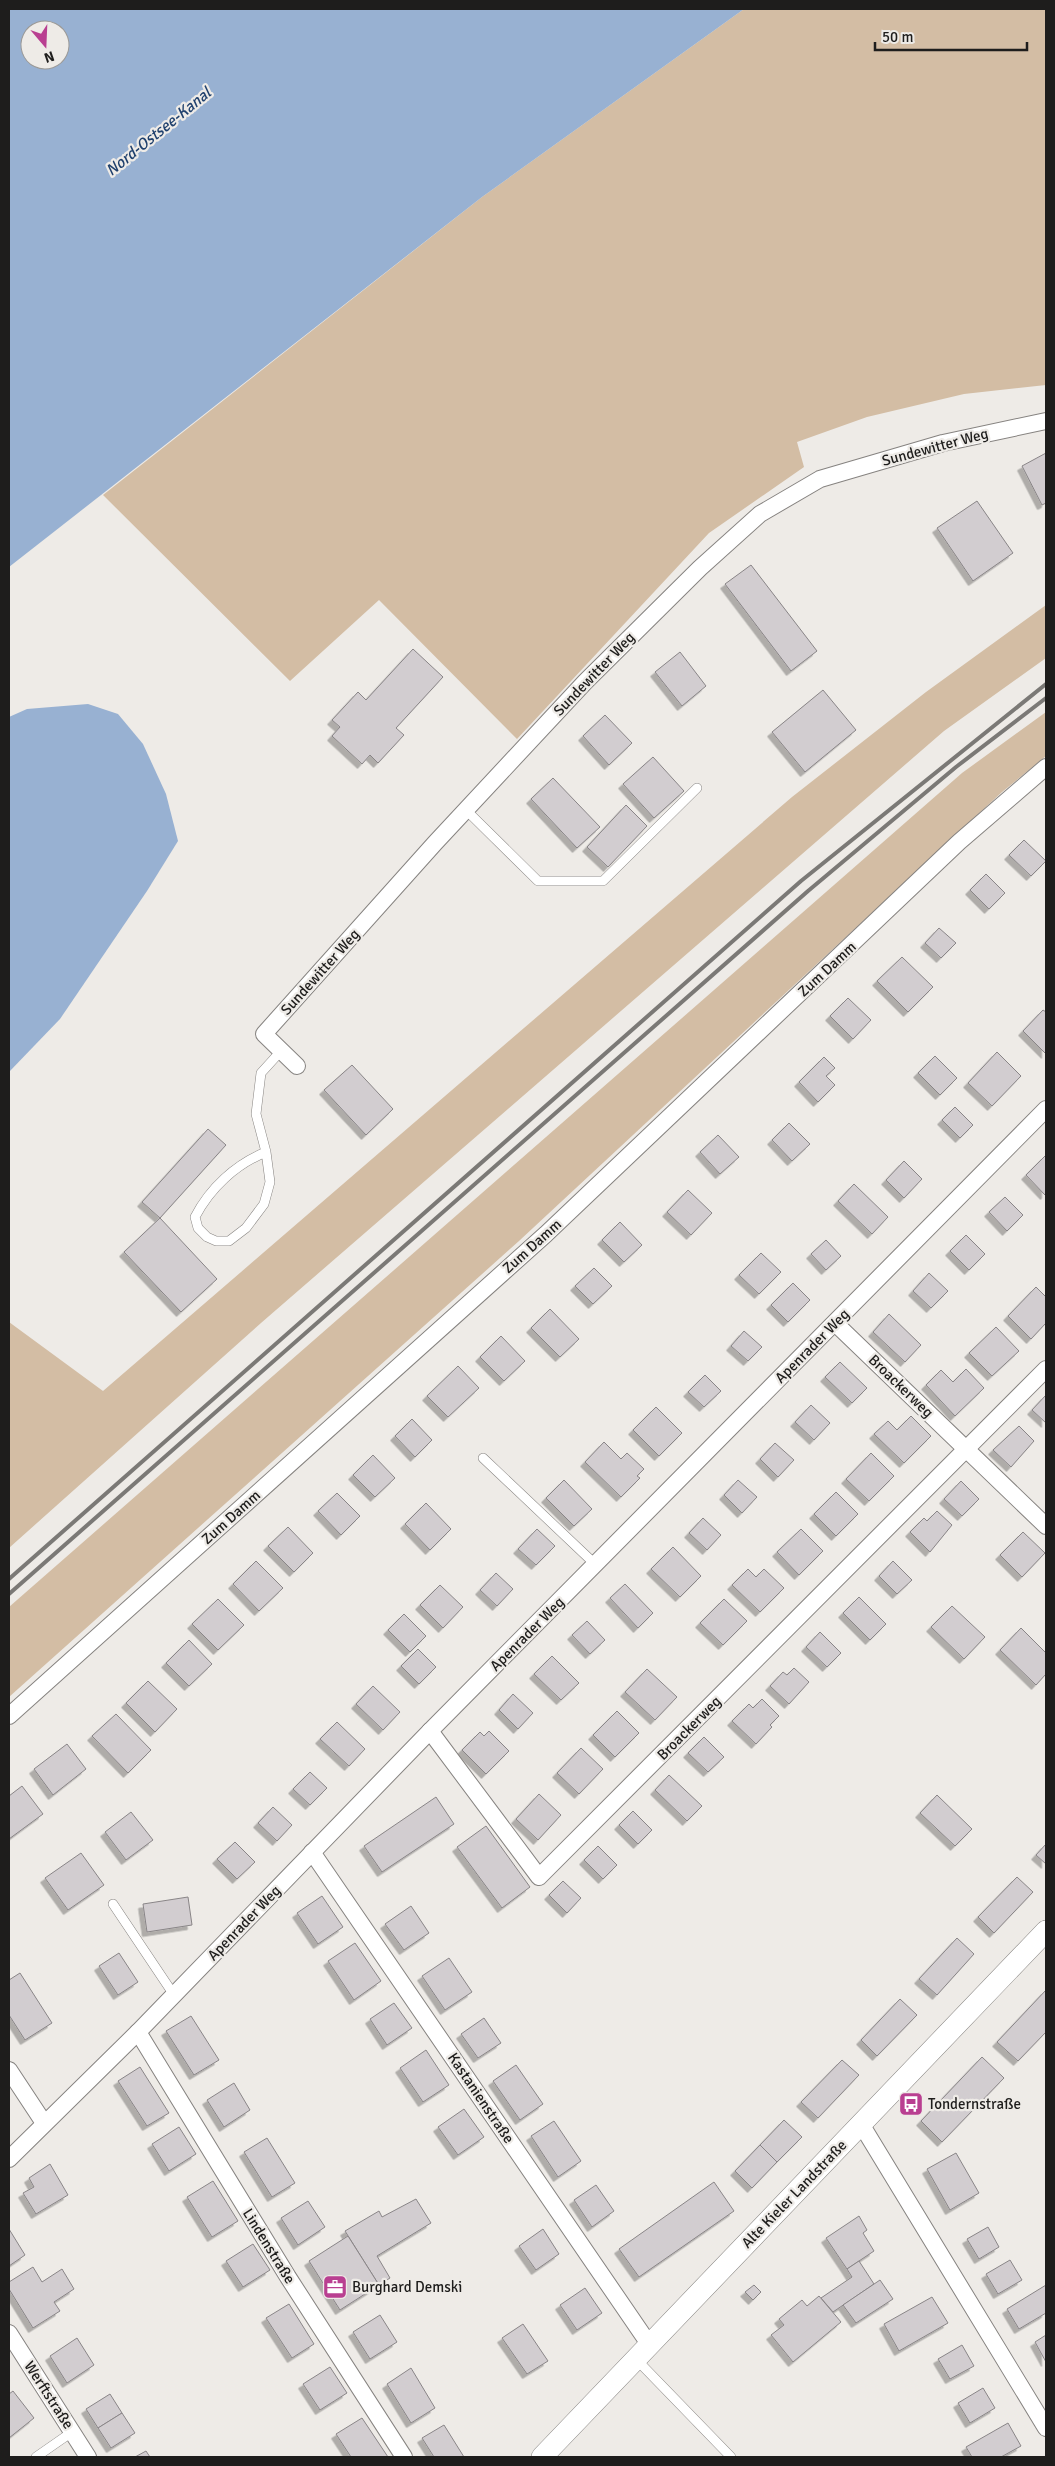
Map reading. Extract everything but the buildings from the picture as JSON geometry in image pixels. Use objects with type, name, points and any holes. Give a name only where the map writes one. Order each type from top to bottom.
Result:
[{"type":"street","name":"Sundewitter Weg","points":[[297,1066],[264,1034],[466,810],[585,682],[700,568],[760,514],[820,479],[943,443],[1046,421]]},
{"type":"street","name":"Zum Damm","points":[[9,1716],[546,1234],[960,842],[1046,767]]},
{"type":"street","name":"Apenrader Weg","points":[[9,2159],[138,2032],[430,1731],[1046,1109]]},
{"type":"street","name":"Broackerweg","points":[[835,1323],[1046,1526]]},
{"type":"street","name":"Broackerweg","points":[[430,1731],[539,1877],[1046,1369]]},
{"type":"street","name":"Kastanienstraße","points":[[312,1852],[642,2352]]},
{"type":"street","name":"Alte Kieler Landstraße","points":[[542,2457],[1046,1931]]},
{"type":"street","name":"Lindenstraße","points":[[138,2032],[283,2268],[404,2457]]},
{"type":"street","points":[[9,2070],[44,2123]]},
{"type":"street","points":[[861,2124],[1046,2428]]},
{"type":"street","name":"Werftstraße","points":[[9,2333],[88,2457]]},
{"type":"lane","points":[[466,810],[538,880],[603,881],[696,788]]},
{"type":"lane","points":[[266,1152],[247,1160],[222,1181],[200,1208],[195,1217],[198,1228],[207,1237],[216,1241],[228,1241],[246,1228],[264,1204],[270,1182],[266,1152],[256,1114],[261,1073],[281,1051]]},
{"type":"lane","points":[[483,1458],[596,1564]]},
{"type":"lane","points":[[113,1904],[174,1995]]},
{"type":"lane","points":[[642,2352],[731,2457]]},
{"type":"lane","points":[[36,2457],[72,2432]]},
{"type":"shaded area","points":[[744,9],[1046,9],[1046,385],[964,394],[867,417],[797,442],[804,467],[709,533],[517,739],[379,600],[290,681],[103,495],[482,197]]},
{"type":"shaded area","points":[[1046,605],[1046,658],[944,731],[261,1323],[9,1548],[9,1322],[103,1391],[792,797],[926,692]]},
{"type":"shaded area","points":[[1046,712],[1046,756],[1002,792],[519,1241],[9,1697],[9,1607],[962,773]]},
{"type":"water","name":"Nord-Ostsee-Kanal","points":[[9,9],[744,9],[482,197],[9,567]]},
{"type":"water","points":[[88,704],[118,714],[143,744],[166,794],[178,841],[147,891],[60,1019],[9,1072],[9,717],[27,709]]},
{"type":"railway","points":[[9,1579],[801,881],[1046,684]]},
{"type":"railway","points":[[9,1594],[808,891],[956,767],[1046,698]]},
{"type":"place","name":"Tondernstraße","points":[[911,2104]]},
{"type":"place","name":"Burghard Demski","points":[[335,2287]]}]
